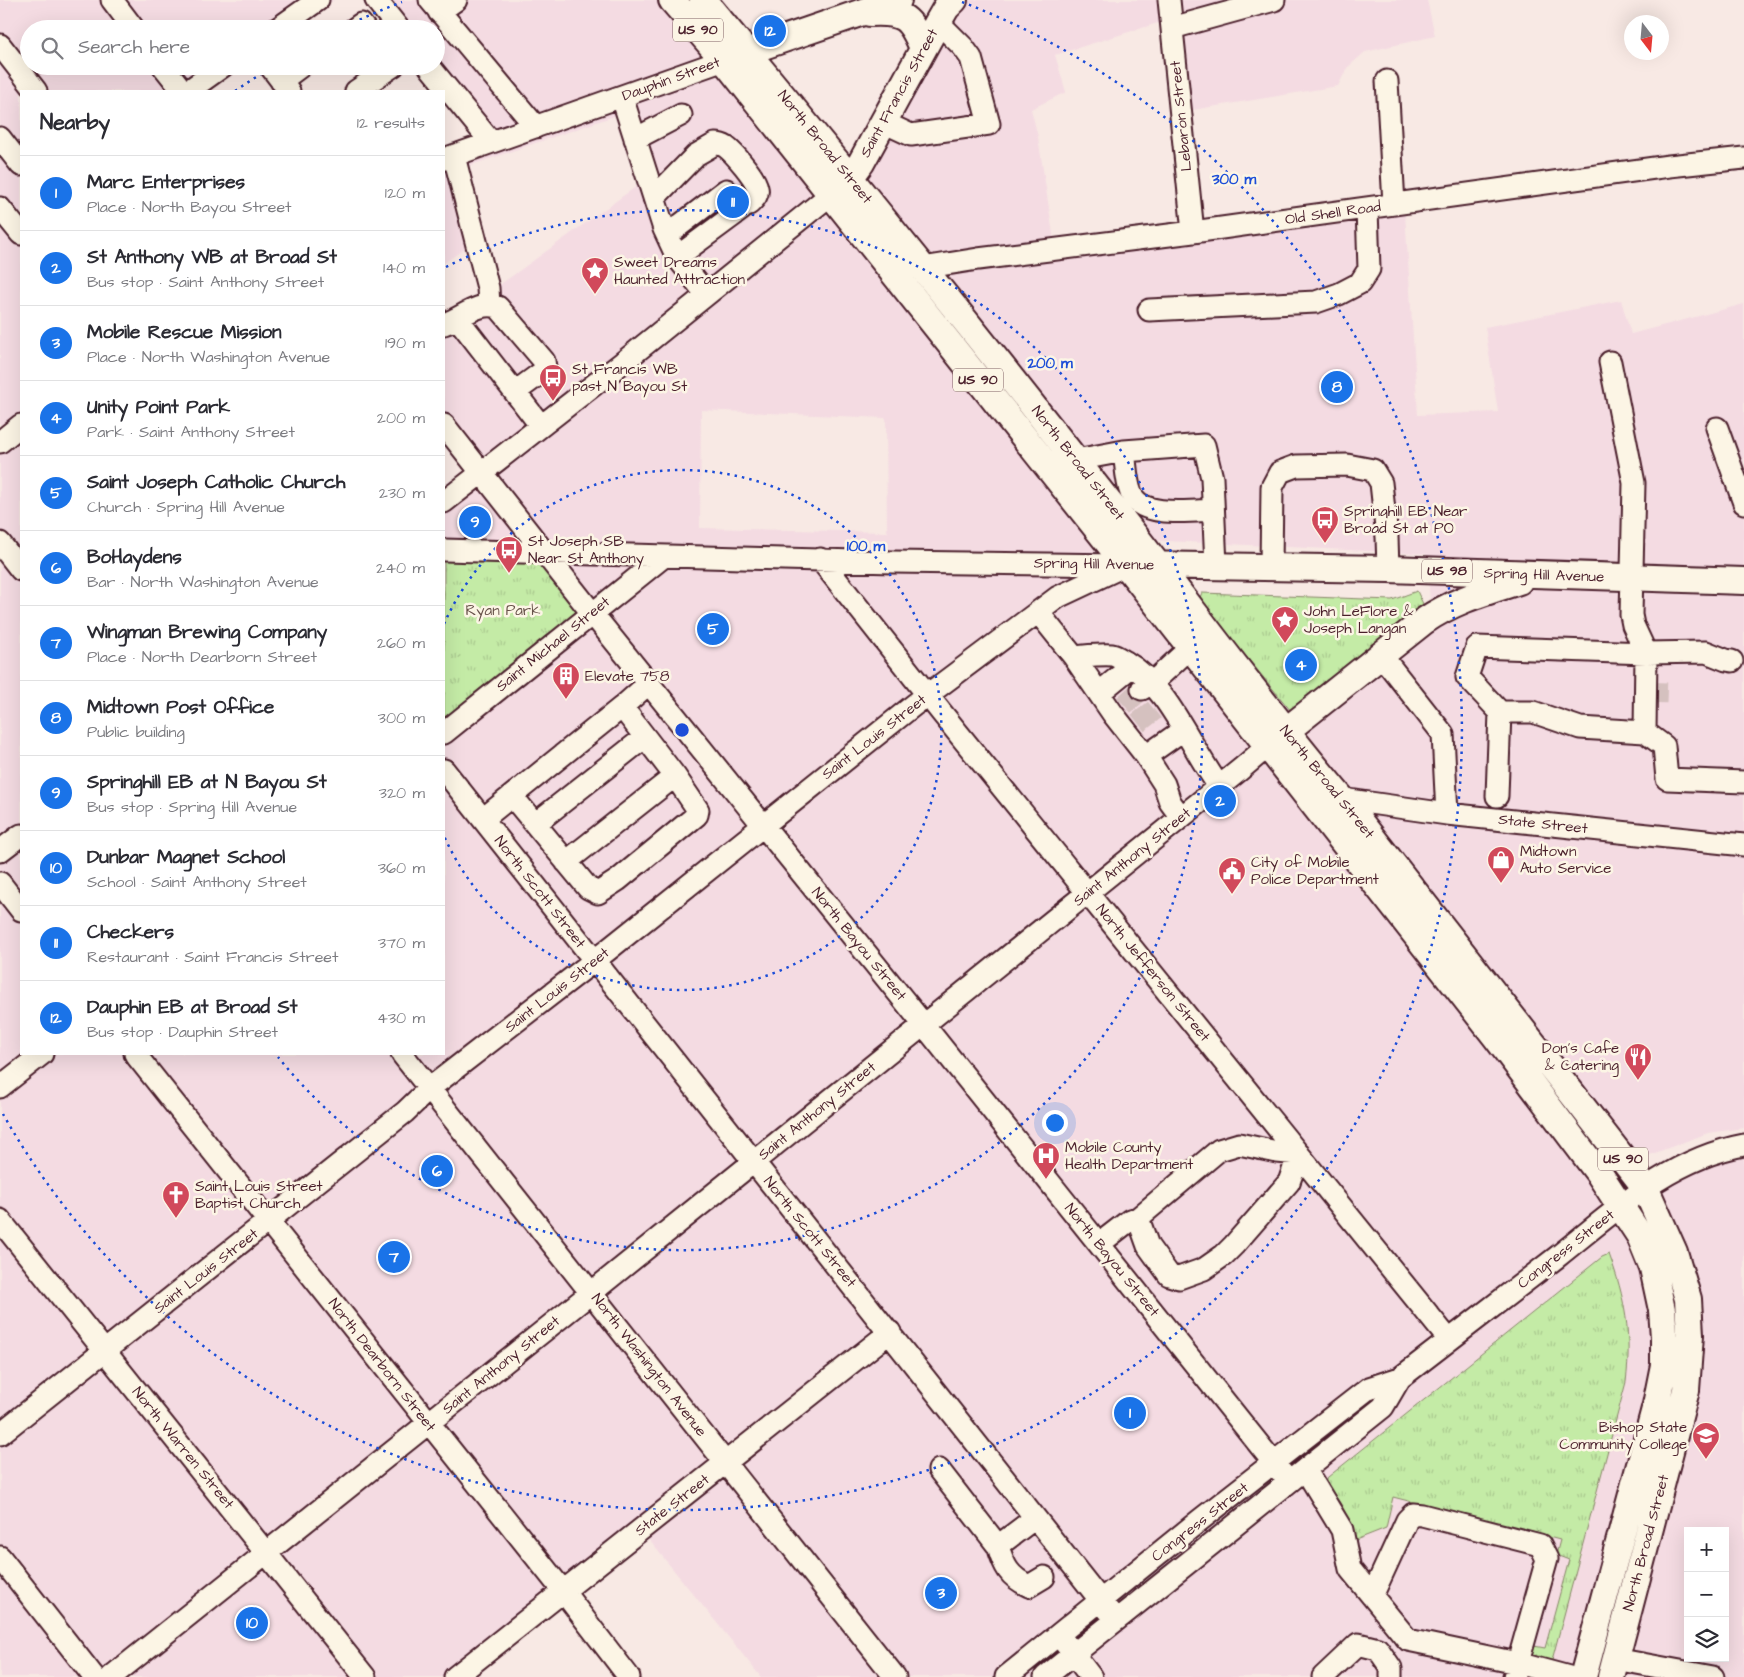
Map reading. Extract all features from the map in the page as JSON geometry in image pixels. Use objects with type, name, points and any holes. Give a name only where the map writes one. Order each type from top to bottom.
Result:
[{"type":"main road","name":"US 90","points":[[672,0],[735,56]]},
{"type":"main road","name":"US 90","points":[[703,0],[735,56]]},
{"type":"main road","name":"Dauphin Street","points":[[735,56],[898,0]]},
{"type":"main road","name":"Saint Francis Street","points":[[830,195],[850,178],[861,163],[923,48],[946,8],[954,0]]},
{"type":"main road","points":[[853,15],[888,12],[906,18],[915,29],[923,48]]},
{"type":"main road","name":"North Broad Street","points":[[735,56],[850,178],[1158,565],[1277,738],[1496,1037],[1588,1157],[1640,1236],[1653,1268],[1662,1310],[1664,1365],[1656,1405],[1583,1677]]},
{"type":"main road","name":"North Broad Street","points":[[735,56],[830,195],[1126,565],[1190,648],[1277,738],[1342,799],[1645,1187],[1674,1252],[1688,1299],[1689,1353],[1686,1390],[1613,1668]]},
{"type":"main road","name":"Spring Hill Avenue","points":[[1126,565],[1388,569],[1744,581]]},
{"type":"main road","name":"Saint Anthony Street","points":[[1277,738],[1424,621],[1467,597],[1538,575]]},
{"type":"street","points":[[112,0],[127,20]]},
{"type":"street","points":[[290,20],[318,0]]},
{"type":"street","points":[[376,0],[392,20]]},
{"type":"street","name":"Lebaron Street","points":[[1169,0],[1193,232]]},
{"type":"street","points":[[1172,28],[1274,0]]},
{"type":"street","points":[[442,4],[536,126]]},
{"type":"street","points":[[883,122],[911,135],[989,124],[971,58],[963,47],[938,22]]},
{"type":"street","points":[[0,45],[20,71]]},
{"type":"street","name":"Dauphin Street","points":[[449,158],[735,56]]},
{"type":"street","points":[[23,75],[35,90]]},
{"type":"street","points":[[170,75],[182,90]]},
{"type":"street","points":[[189,90],[210,75]]},
{"type":"street","points":[[357,90],[380,75]]},
{"type":"street","points":[[437,75],[491,142]]},
{"type":"street","points":[[1387,81],[1394,204]]},
{"type":"street","points":[[622,97],[667,235],[677,257],[706,294]]},
{"type":"street","points":[[635,139],[681,115]]},
{"type":"street","points":[[0,138],[20,164]]},
{"type":"street","points":[[654,198],[696,155],[715,144],[726,147],[739,160],[737,183],[667,235]]},
{"type":"street","points":[[449,158],[488,288],[489,305]]},
{"type":"street","name":"Old Shell Road","points":[[922,268],[1668,166],[1744,158]]},
{"type":"street","points":[[677,257],[757,196],[758,188],[737,183]]},
{"type":"street","name":"Saint Francis Street","points":[[445,501],[542,426],[830,195]]},
{"type":"street","points":[[0,208],[14,230]]},
{"type":"street","points":[[1149,310],[1316,302],[1339,294],[1360,282],[1369,269],[1367,208]]},
{"type":"street","points":[[515,392],[541,373],[545,367],[544,361],[498,307],[482,306],[451,321],[515,392],[542,426]]},
{"type":"street","points":[[1610,362],[1634,483],[1631,613],[1633,625],[1652,653],[1657,675]]},
{"type":"street","points":[[0,442],[20,426]]},
{"type":"street","name":"North Bayou Street","points":[[445,426],[648,684],[924,1025],[1274,1463],[1297,1476],[1342,1530],[1350,1569],[1408,1640],[1516,1670],[1569,1677]]},
{"type":"street","points":[[1717,428],[1744,503]]},
{"type":"street","points":[[1076,460],[1204,445],[1212,478],[1216,566]]},
{"type":"street","points":[[1136,452],[1130,492],[1135,501],[1146,508],[1177,511],[1213,510]]},
{"type":"street","points":[[1271,567],[1272,487],[1280,472],[1296,466],[1347,465],[1373,470],[1381,484],[1387,537],[1388,569]]},
{"type":"street","points":[[0,542],[20,541]]},
{"type":"street","points":[[0,542],[20,569]]},
{"type":"street","name":"Spring Hill Avenue","points":[[445,550],[893,562],[1126,565]]},
{"type":"street","name":"Saint Michael Street","points":[[445,732],[663,556]]},
{"type":"street","name":"North Jefferson Street","points":[[820,559],[927,695],[1449,1340]]},
{"type":"street","name":"Saint Louis Street","points":[[0,1434],[405,1112],[430,1088],[594,961],[927,695],[1058,597],[1126,565]]},
{"type":"street","points":[[1038,612],[1074,657],[1099,693],[1118,709],[1132,727],[1146,756],[1164,784],[1170,802],[1181,817]]},
{"type":"street","points":[[1497,796],[1500,712],[1467,677],[1477,647],[1652,653],[1706,652],[1726,660],[1740,661]]},
{"type":"street","points":[[1147,686],[1190,648]]},
{"type":"street","points":[[1652,653],[1649,719],[1664,746],[1667,779],[1744,782]]},
{"type":"street","points":[[1074,657],[1114,655],[1132,666],[1183,730],[1208,772],[1219,786]]},
{"type":"street","points":[[1381,655],[1443,734],[1447,814]]},
{"type":"street","points":[[1099,693],[1132,666]]},
{"type":"street","points":[[483,820],[648,684]]},
{"type":"street","points":[[512,796],[588,888],[598,893],[618,880],[697,815],[696,806],[622,707]]},
{"type":"street","points":[[1500,712],[1533,712],[1580,728],[1649,719]]},
{"type":"street","points":[[1146,756],[1183,730]]},
{"type":"street","points":[[535,824],[644,737]]},
{"type":"street","name":"Saint Anthony Street","points":[[111,1677],[429,1424],[1277,738]]},
{"type":"street","name":"North Scott Street","points":[[445,771],[1116,1620]]},
{"type":"street","points":[[566,862],[675,776]]},
{"type":"street","name":"State Street","points":[[1342,799],[1447,814],[1744,845]]},
{"type":"street","points":[[0,851],[20,835]]},
{"type":"street","points":[[0,883],[20,909]]},
{"type":"street","points":[[0,1088],[41,1055]]},
{"type":"street","name":"North Dearborn Street","points":[[136,1055],[563,1592],[628,1677]]},
{"type":"street","name":"North Washington Avenue","points":[[403,1055],[895,1677]]},
{"type":"street","points":[[1099,1244],[1130,1220],[1138,1218],[1219,1150],[1239,1144],[1277,1152],[1299,1154],[1289,1182],[1234,1245],[1224,1255],[1204,1269],[1180,1278],[1169,1275],[1148,1246],[1138,1218]]},
{"type":"street","name":"Congress Street","points":[[1006,1677],[1200,1520],[1369,1388],[1400,1378],[1645,1187],[1691,1160],[1726,1148],[1744,1145]]},
{"type":"street","name":"North Warren Street","points":[[0,1220],[365,1677]]},
{"type":"street","name":"State Street","points":[[454,1677],[890,1332]]},
{"type":"street","name":"Congress Street","points":[[1045,1677],[1383,1407],[1400,1378]]},
{"type":"street","points":[[939,1470],[998,1546],[1003,1564],[1017,1580],[1029,1586],[1044,1577]]},
{"type":"street","points":[[1372,1596],[1407,1520],[1413,1514],[1540,1545],[1547,1559],[1516,1670]]},
{"type":"street","points":[[998,1546],[1035,1518]]},
{"type":"street","points":[[0,1557],[94,1677]]},
{"type":"street","points":[[1059,1635],[1091,1677]]},
{"type":"street","points":[[1323,1677],[1358,1644],[1378,1649],[1391,1668],[1391,1677]]},
{"type":"street","points":[[1613,1668],[1712,1677]]},
{"type":"shaded area","points":[[0,0],[334,0],[306,20],[20,20],[20,75],[228,75],[207,90],[20,90],[20,1055],[445,1055],[445,490],[470,471],[445,438],[445,324],[641,183],[620,114],[463,168],[480,238],[445,262],[445,147],[473,136],[441,75],[445,75],[445,20],[384,20],[368,0],[714,0],[864,176],[938,38],[970,0],[1427,0],[1435,36],[1365,52],[1347,68],[1338,86],[1174,113],[1161,22],[1055,55],[1066,92],[1031,109],[1038,137],[1057,260],[1405,214],[1418,415],[1498,412],[1485,327],[1621,300],[1631,334],[1744,304],[1744,1128],[1708,1133],[1639,1159],[1652,1183],[1744,1145],[1744,1677],[761,1677],[645,1535],[465,1677],[0,1677]],"holes":[[[701,410],[886,418],[887,532],[700,528]],[[1147,540],[1426,554],[1432,624],[1291,711],[1199,599]]]},
{"type":"green space","name":"Ryan Park","points":[[445,550],[544,553],[592,613],[445,732]]},
{"type":"green space","points":[[1417,591],[1423,604],[1291,711],[1199,599],[1202,593],[1392,600]]},
{"type":"green space","points":[[1609,1254],[1615,1270],[1626,1316],[1628,1365],[1626,1382],[1551,1664],[1529,1655],[1534,1646],[1545,1648],[1569,1560],[1556,1555],[1560,1540],[1393,1497],[1386,1528],[1353,1541],[1349,1522],[1343,1508],[1323,1481],[1602,1257]]},
{"type":"tunnel","points":[[1656,703],[1657,675]]},
{"type":"tunnel","points":[[1124,705],[1142,689]]},
{"type":"tunnel","points":[[1138,723],[1157,708]]},
{"type":"place","name":"Dauphin EB at Broad St","points":[[770,31]]},
{"type":"place","name":"Checkers","points":[[733,202]]},
{"type":"place","name":"Sweet Dreams Haunted Attraction","points":[[595,295]]},
{"type":"place","name":"Midtown Post Office","points":[[1337,387]]},
{"type":"place","name":"St Francis WB past N Bayou St","points":[[553,402]]},
{"type":"place","name":"Springhill EB at N Bayou St","points":[[475,522]]},
{"type":"place","name":"Springhill EB Near Broad St at PO","points":[[1325,544]]},
{"type":"place","name":"St Joseph SB Near St Anthony","points":[[509,574]]},
{"type":"place","name":"Saint Joseph Catholic Church","points":[[713,629]]},
{"type":"place","name":"John LeFlore & Joseph Langan","points":[[1285,644]]},
{"type":"place","name":"Unity Point Park","points":[[1301,665]]},
{"type":"place","name":"Elevate 758","points":[[566,700]]},
{"type":"place","name":"St Anthony WB at Broad St","points":[[1220,801]]},
{"type":"place","name":"Midtown Auto Service","points":[[1501,884]]},
{"type":"place","name":"City of Mobile Police Department","points":[[1232,895]]},
{"type":"place","name":"Don's Cafe & Catering","points":[[1638,1081]]},
{"type":"place","name":"BoHaydens","points":[[437,1171]]},
{"type":"place","name":"Mobile County Health Department","points":[[1046,1180]]},
{"type":"place","name":"Saint Louis Street Baptist Church","points":[[176,1219]]},
{"type":"place","name":"Wingman Brewing Company","points":[[394,1257]]},
{"type":"place","name":"Marc Enterprises","points":[[1130,1413]]},
{"type":"place","name":"Bishop State Community College","points":[[1706,1460]]},
{"type":"place","name":"Mobile Rescue Mission","points":[[941,1593]]},
{"type":"place","name":"Dunbar Magnet School","points":[[252,1623]]}]
